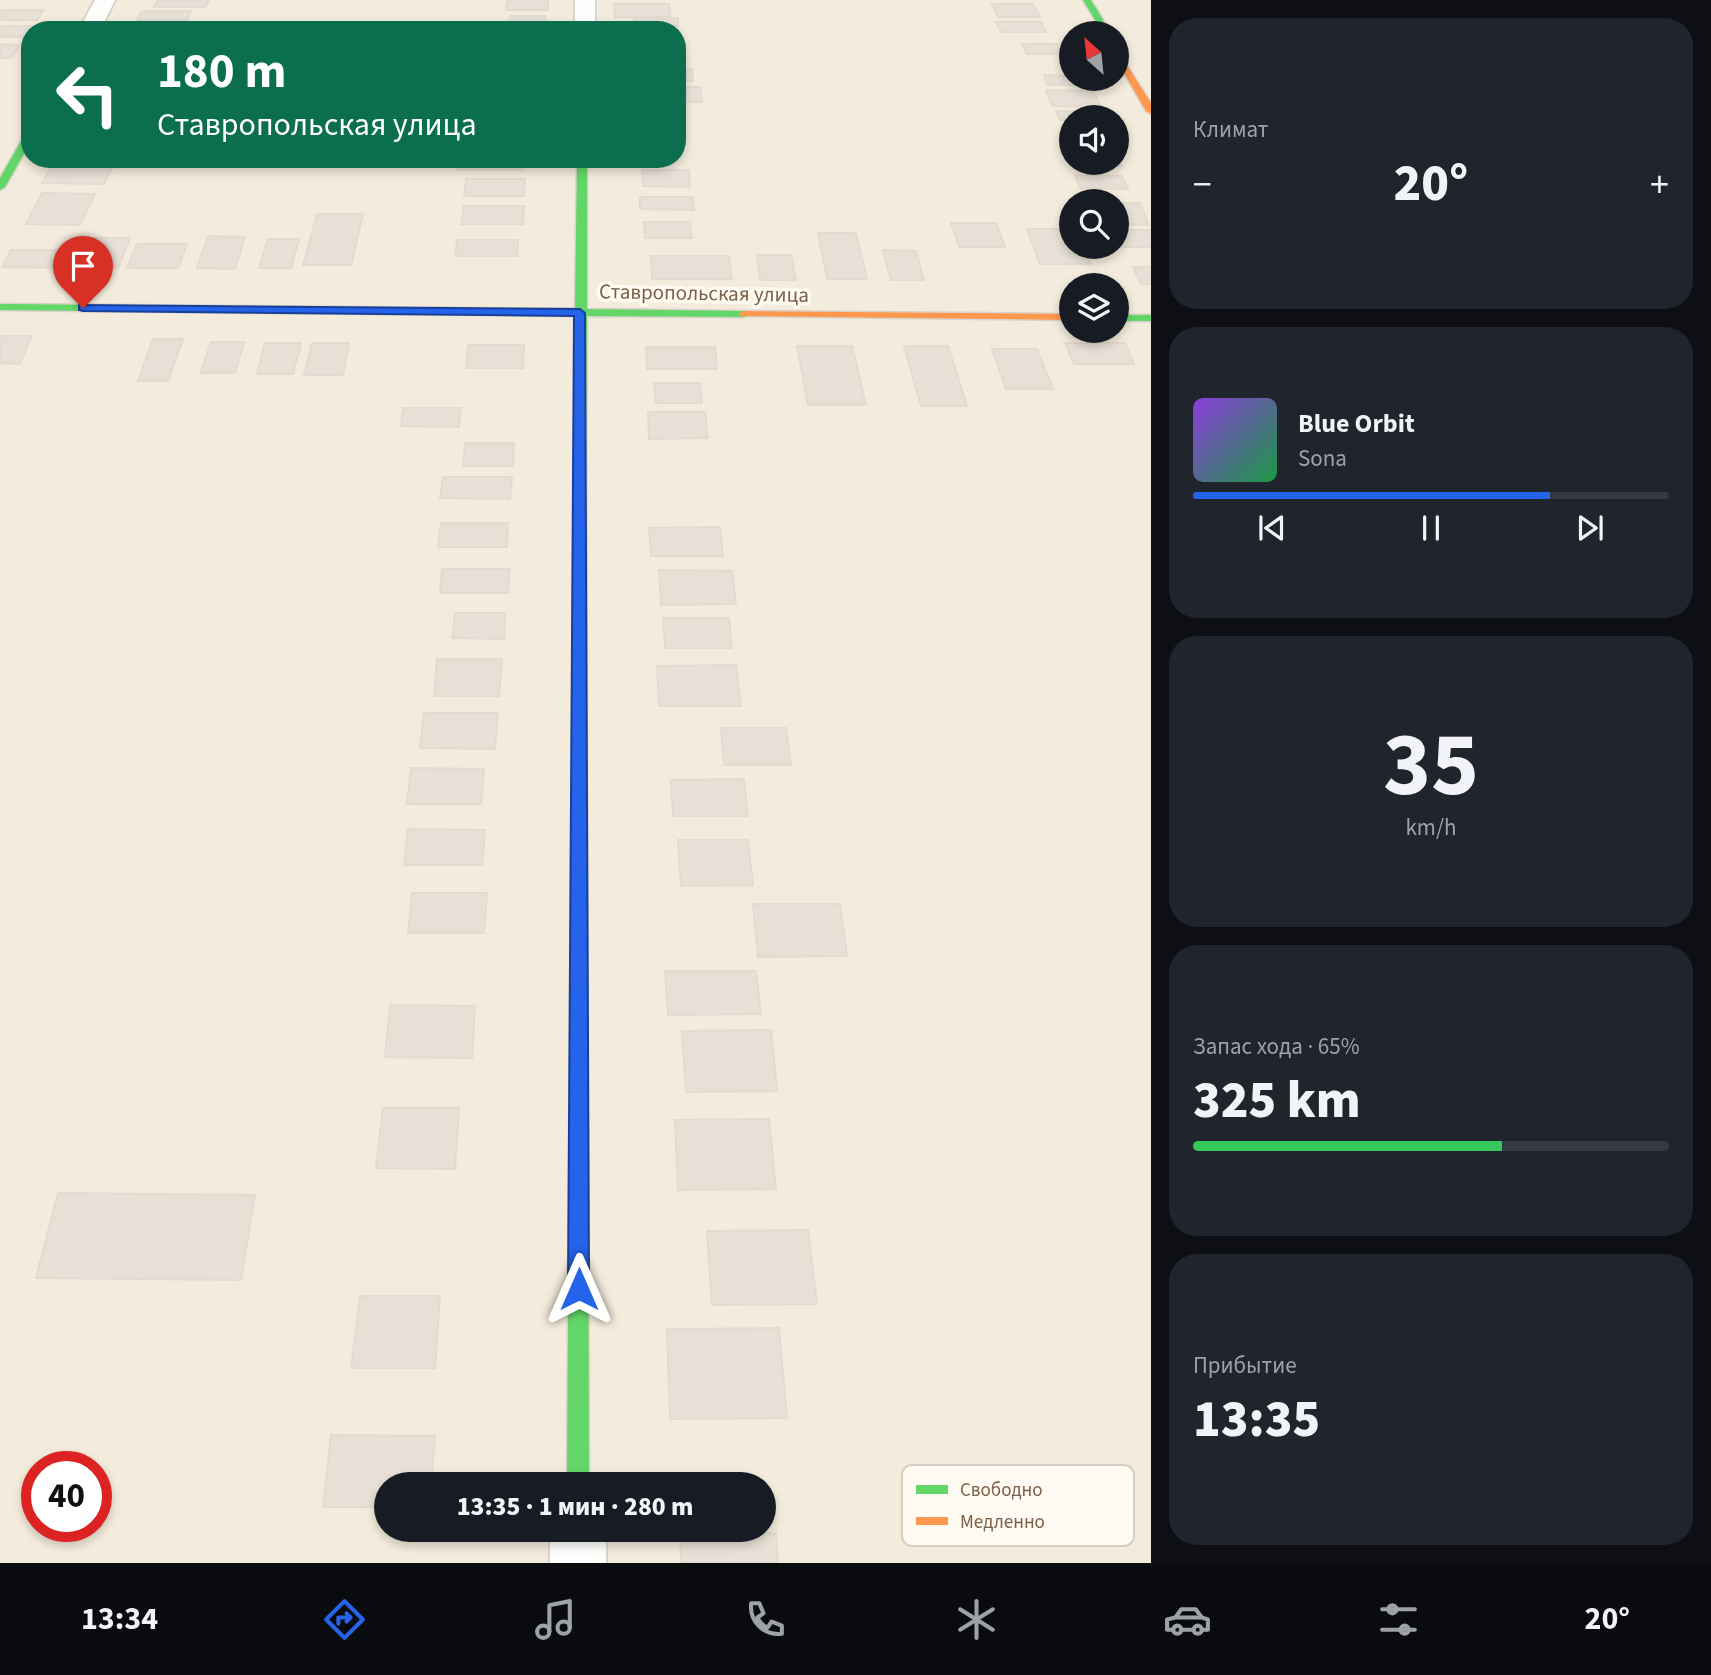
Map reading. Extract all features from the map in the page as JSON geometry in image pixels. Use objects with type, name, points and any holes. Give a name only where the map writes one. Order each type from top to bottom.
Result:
[{"type":"main road","points":[[1087,0],[1100,21]]},
{"type":"main road","points":[[1129,61],[1151,80]]},
{"type":"main road","points":[[1129,72],[1151,111]]},
{"type":"main road","points":[[0,187],[21,150]]},
{"type":"main road","points":[[578,1472],[582,168]]},
{"type":"main road","name":"Ставропольская улица","points":[[0,307],[1059,317]]},
{"type":"main road","points":[[1129,318],[1151,318]]},
{"type":"street","points":[[94,21],[106,0]]},
{"type":"street","points":[[584,21],[585,0]]},
{"type":"street","points":[[578,1542],[578,1563]]},
{"type":"shaded area","points":[[0,0],[1151,0],[1151,1563],[0,1563]]},
{"type":"building","points":[[158,0],[209,0],[205,7],[154,7]]},
{"type":"building","points":[[507,0],[548,0],[548,10],[506,10]]},
{"type":"building","points":[[614,4],[669,4],[671,16],[615,17]]},
{"type":"building","points":[[992,4],[1033,4],[1040,17],[998,17]]},
{"type":"building","points":[[0,10],[43,10],[37,20],[0,20]]},
{"type":"building","points":[[142,11],[191,11],[187,20],[137,20]]},
{"type":"building","points":[[510,16],[545,16],[545,21],[510,21]]},
{"type":"building","points":[[634,18],[678,18],[678,21],[634,21]]},
{"type":"building","points":[[996,22],[1041,22],[1046,32],[1001,32]]},
{"type":"building","points":[[0,26],[21,26],[21,37],[0,37]]},
{"type":"building","points":[[0,44],[20,45],[11,58],[0,58]]},
{"type":"building","points":[[1022,44],[1059,44],[1059,54],[1027,54]]},
{"type":"building","points":[[686,69],[692,69],[693,81],[686,81]]},
{"type":"building","points":[[1044,75],[1059,76],[1059,85],[1047,85]]},
{"type":"building","points":[[686,87],[700,87],[702,102],[686,102]]},
{"type":"building","points":[[1046,90],[1093,91],[1100,105],[1059,105],[1052,106]]},
{"type":"building","points":[[51,168],[112,168],[104,184],[42,183]]},
{"type":"building","points":[[458,168],[523,168],[523,170]]},
{"type":"building","points":[[642,170],[689,170],[690,187],[643,186]]},
{"type":"building","points":[[1075,175],[1122,176],[1128,189],[1080,188]]},
{"type":"building","points":[[466,179],[525,179],[524,196],[464,196]]},
{"type":"building","points":[[42,193],[95,194],[80,225],[26,224]]},
{"type":"building","points":[[640,197],[693,197],[694,210],[640,209]]},
{"type":"building","points":[[1129,203],[1140,203],[1149,225],[1129,224]]},
{"type":"building","points":[[464,206],[524,206],[523,224],[461,224]]},
{"type":"building","points":[[317,214],[363,214],[351,265],[303,265]]},
{"type":"building","points":[[644,222],[690,222],[692,238],[645,238]]},
{"type":"building","points":[[951,223],[996,223],[1005,247],[959,247]]},
{"type":"building","points":[[1027,229],[1059,229],[1059,259],[1089,259],[1091,264],[1040,264]]},
{"type":"building","points":[[1129,230],[1151,230],[1151,247],[1129,247]]},
{"type":"building","points":[[818,233],[856,233],[867,279],[827,279]]},
{"type":"building","points":[[208,236],[245,237],[235,269],[197,268]]},
{"type":"building","points":[[83,238],[130,238],[118,268],[69,267]]},
{"type":"building","points":[[268,239],[299,239],[291,268],[259,268]]},
{"type":"building","points":[[457,240],[518,240],[517,256],[455,256]]},
{"type":"building","points":[[137,244],[187,244],[178,268],[127,268]]},
{"type":"building","points":[[11,250],[70,250],[62,268],[2,267]]},
{"type":"building","points":[[883,250],[916,251],[924,280],[891,280]]},
{"type":"building","points":[[757,255],[791,255],[796,280],[760,280]]},
{"type":"building","points":[[651,256],[729,256],[732,279],[652,279]]},
{"type":"building","points":[[1133,267],[1151,267],[1151,284],[1141,284]]},
{"type":"building","points":[[0,336],[32,336],[20,364],[0,363]]},
{"type":"building","points":[[153,339],[183,339],[168,381],[138,381]]},
{"type":"building","points":[[211,342],[244,342],[235,373],[201,373]]},
{"type":"building","points":[[265,343],[301,343],[293,374],[257,374]]},
{"type":"building","points":[[312,343],[349,343],[343,375],[304,375]]},
{"type":"building","points":[[1065,343],[1125,343],[1134,364],[1074,364]]},
{"type":"building","points":[[468,345],[524,345],[523,368],[466,368]]},
{"type":"building","points":[[797,346],[852,346],[866,405],[808,405]]},
{"type":"building","points":[[904,346],[948,346],[967,406],[921,406]]},
{"type":"building","points":[[646,347],[715,347],[717,369],[647,369]]},
{"type":"building","points":[[992,349],[1037,349],[1053,389],[1006,389]]},
{"type":"building","points":[[654,383],[700,383],[702,403],[656,403]]},
{"type":"building","points":[[403,408],[461,408],[459,427],[401,426]]},
{"type":"building","points":[[648,412],[705,412],[708,438],[649,439]]},
{"type":"building","points":[[465,443],[514,443],[513,466],[463,466]]},
{"type":"building","points":[[443,477],[512,477],[510,499],[440,498]]},
{"type":"building","points":[[441,523],[508,523],[507,547],[438,547]]},
{"type":"building","points":[[720,527],[723,556],[651,556],[649,528]]},
{"type":"building","points":[[442,569],[510,569],[508,593],[440,593]]},
{"type":"building","points":[[659,570],[732,571],[736,604],[661,605]]},
{"type":"building","points":[[455,613],[505,613],[504,639],[452,638]]},
{"type":"building","points":[[663,618],[729,618],[732,648],[665,648]]},
{"type":"building","points":[[437,659],[502,659],[499,696],[434,696]]},
{"type":"building","points":[[736,665],[741,706],[659,706],[657,666]]},
{"type":"building","points":[[424,713],[498,713],[495,749],[420,748]]},
{"type":"building","points":[[721,728],[786,728],[791,765],[724,765]]},
{"type":"building","points":[[411,768],[484,769],[481,804],[407,804]]},
{"type":"building","points":[[744,779],[748,816],[673,816],[671,780]]},
{"type":"building","points":[[408,829],[485,830],[482,865],[404,865]]},
{"type":"building","points":[[678,840],[748,840],[753,885],[681,886]]},
{"type":"building","points":[[412,893],[487,893],[484,933],[408,933]]},
{"type":"building","points":[[753,904],[840,904],[847,956],[758,957]]},
{"type":"building","points":[[665,971],[756,971],[761,1014],[668,1015]]},
{"type":"building","points":[[390,1005],[475,1006],[472,1058],[385,1057]]},
{"type":"building","points":[[771,1030],[777,1091],[686,1092],[682,1031]]},
{"type":"building","points":[[383,1108],[459,1108],[455,1169],[376,1168]]},
{"type":"building","points":[[769,1119],[776,1189],[678,1190],[675,1120]]},
{"type":"building","points":[[58,1193],[255,1195],[241,1280],[36,1278]]},
{"type":"building","points":[[808,1230],[817,1304],[712,1305],[707,1231]]},
{"type":"building","points":[[360,1296],[440,1296],[435,1368],[351,1368]]},
{"type":"building","points":[[779,1328],[787,1418],[670,1419],[667,1329]]},
{"type":"building","points":[[331,1435],[435,1436],[432,1472],[374,1472],[374,1507],[323,1507]]},
{"type":"building","points":[[776,1533],[778,1563],[681,1563],[680,1542],[776,1542]]},
{"type":"traffic: fast","points":[[1087,0],[1100,21]]},
{"type":"traffic: fast","points":[[0,187],[21,150]]},
{"type":"traffic: fast","points":[[580,473],[582,168]]},
{"type":"traffic: fast","points":[[0,307],[744,314]]},
{"type":"traffic: fast","points":[[1129,318],[1151,318]]},
{"type":"traffic: fast","points":[[578,1472],[579,859]]},
{"type":"traffic: slow","points":[[1129,73],[1151,111]]},
{"type":"traffic: slow","points":[[744,314],[1059,317]]},
{"type":"traffic: slow","points":[[579,859],[580,473]]},
{"type":"route","points":[[83,308],[580,313],[579,1289]]}]
